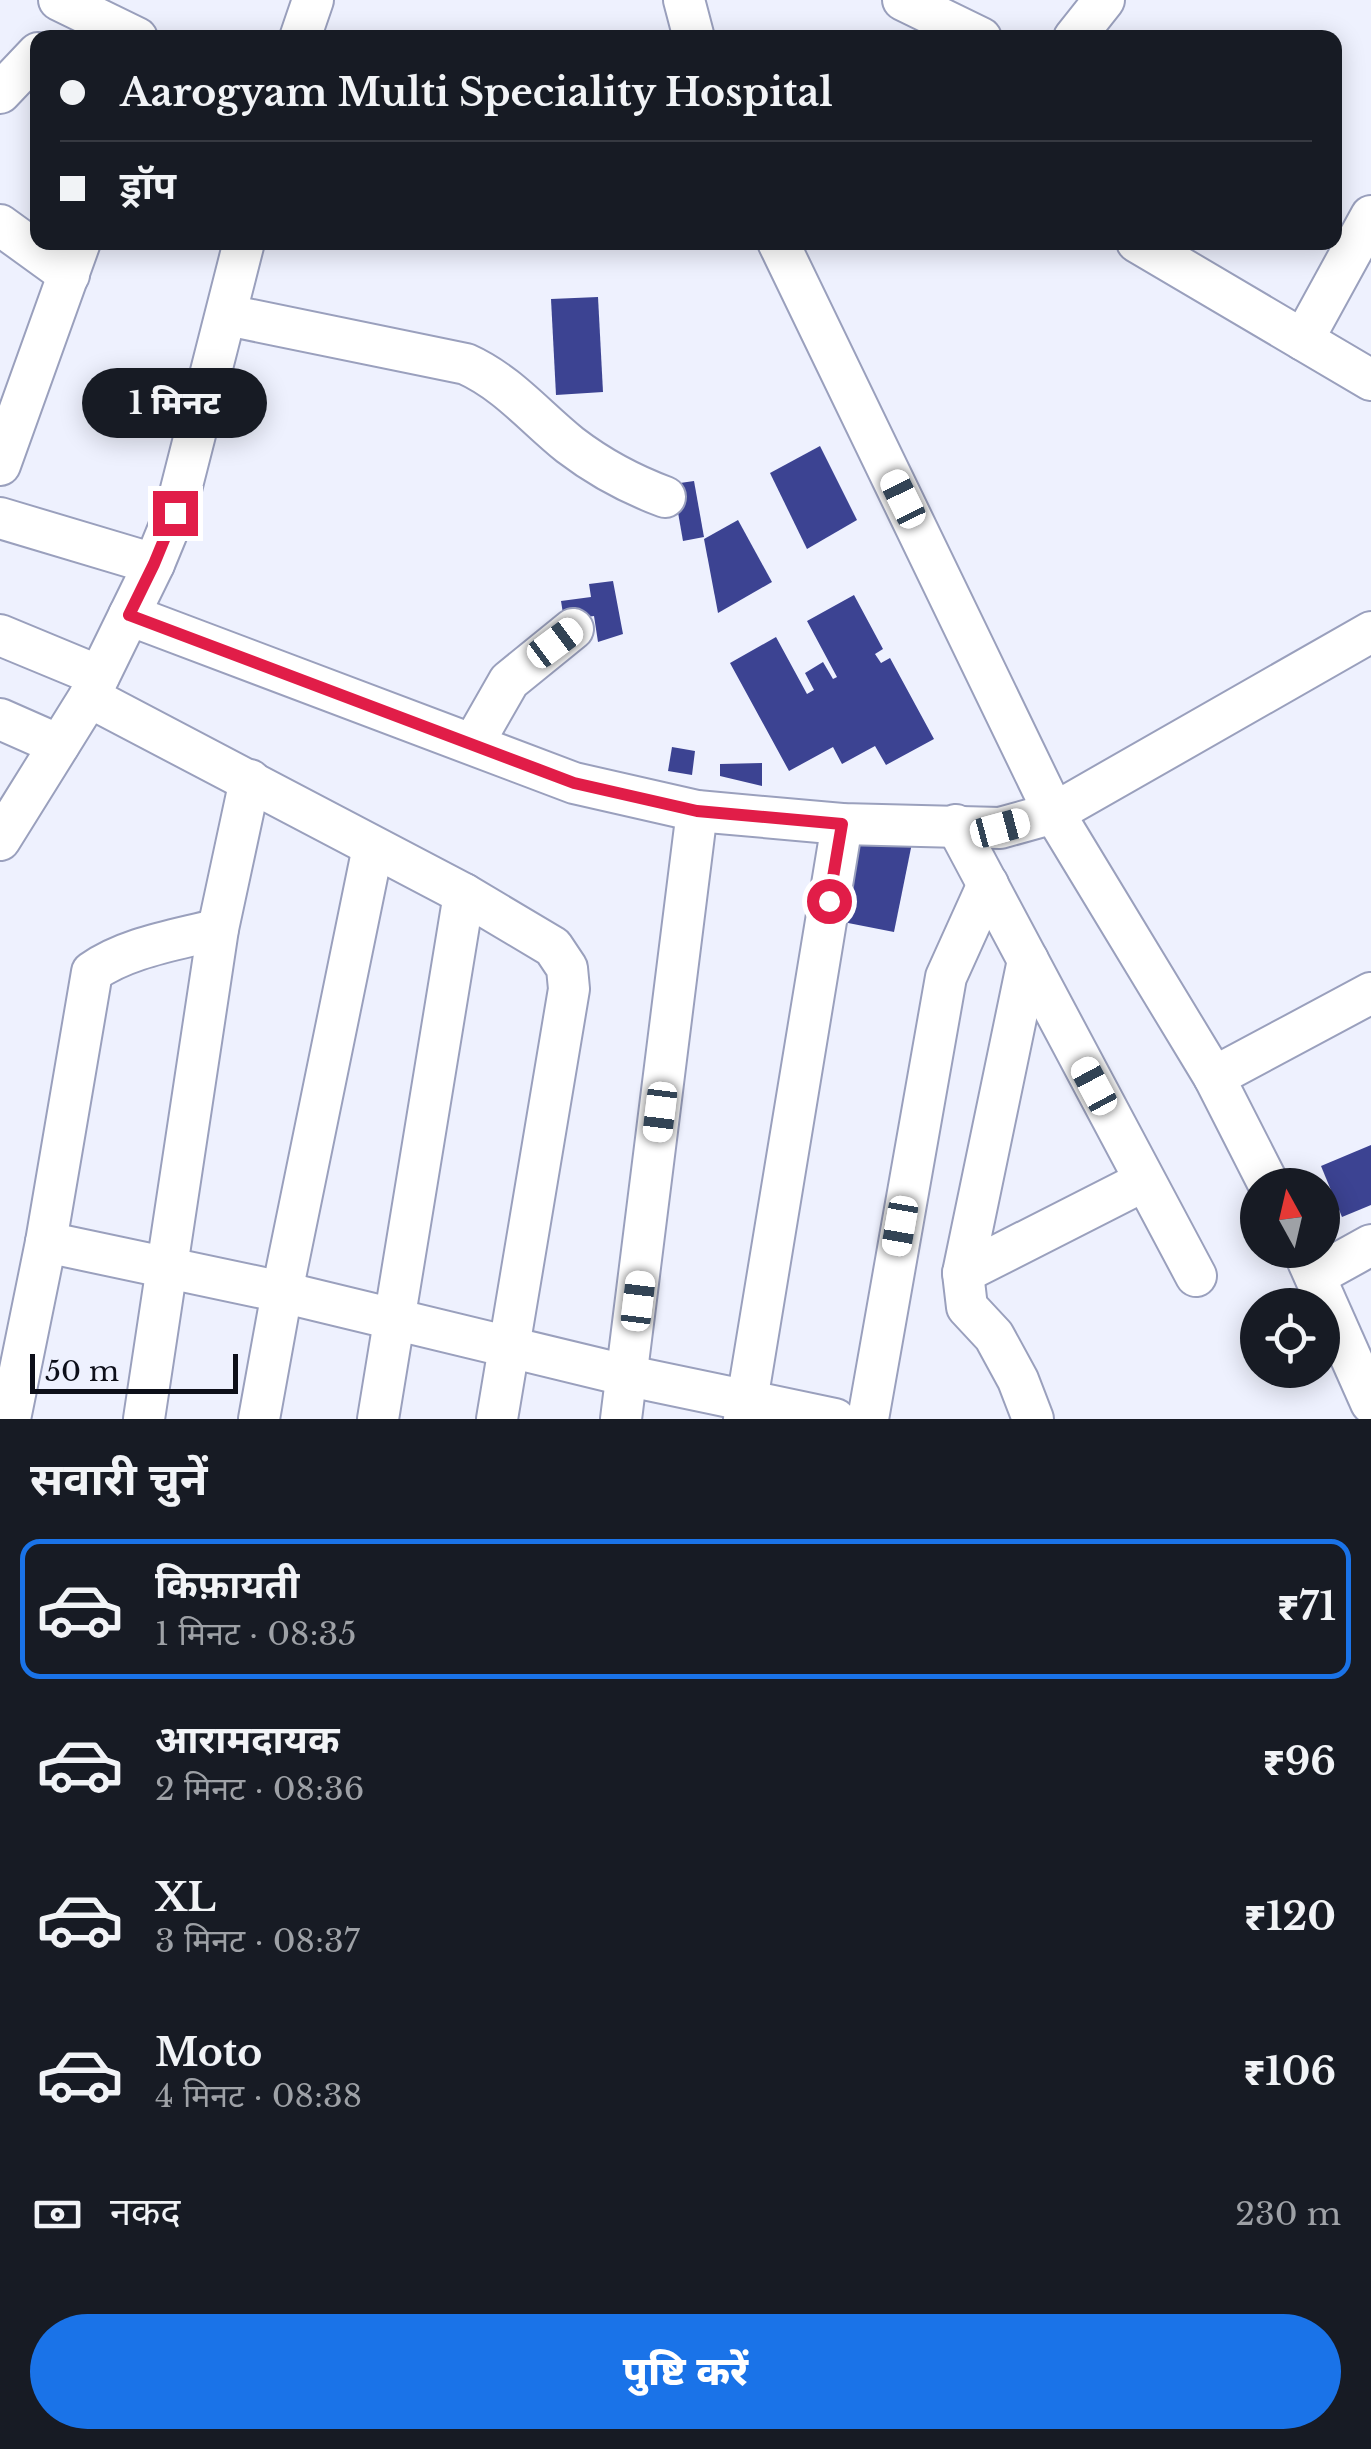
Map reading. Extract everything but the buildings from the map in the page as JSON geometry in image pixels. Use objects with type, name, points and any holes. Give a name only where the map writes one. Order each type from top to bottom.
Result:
[{"type":"street","points":[[303,30],[313,0]]},
{"type":"street","points":[[684,0],[692,30]]},
{"type":"street","points":[[1080,30],[1104,0]]},
{"type":"street","points":[[924,4],[968,30]]},
{"type":"street","points":[[0,93],[30,60]]},
{"type":"street","points":[[1303,340],[1371,216]]},
{"type":"street","points":[[0,224],[30,238]]},
{"type":"street","points":[[0,840],[94,686],[175,513],[242,250]]},
{"type":"street","points":[[782,250],[1054,813],[1214,1077],[1260,1168]]},
{"type":"street","points":[[1150,250],[1371,380]]},
{"type":"street","points":[[0,465],[74,259]]},
{"type":"street","points":[[227,315],[466,364],[489,374],[595,463],[625,483],[665,498]]},
{"type":"street","points":[[0,518],[154,564]]},
{"type":"street","points":[[129,615],[574,783],[697,811],[842,824],[1000,828],[1054,813],[1371,632]]},
{"type":"street","points":[[472,744],[509,680],[573,629]]},
{"type":"street","points":[[0,635],[94,686],[250,780],[464,894],[552,946],[567,968],[569,990],[497,1419]]},
{"type":"street","points":[[0,719],[58,745]]},
{"type":"street","points":[[144,1419],[218,929],[250,780]]},
{"type":"street","points":[[622,1419],[697,811]]},
{"type":"street","points":[[745,1411],[842,824]]},
{"type":"street","points":[[956,825],[1196,1276]]},
{"type":"street","points":[[260,1419],[282,1292],[373,847]]},
{"type":"street","points":[[868,1419],[946,977],[988,884]]},
{"type":"street","points":[[378,1419],[464,894]]},
{"type":"street","points":[[10,1419],[11,1351],[46,1242],[92,972],[124,956],[218,929]]},
{"type":"street","points":[[1028,960],[963,1273],[967,1307],[994,1336],[1018,1380],[1033,1419]]},
{"type":"street","points":[[1214,1077],[1371,993]]},
{"type":"street","points":[[963,1273],[1144,1181]]},
{"type":"street","points":[[46,1242],[511,1346],[745,1411],[835,1419]]},
{"type":"street","points":[[1340,1254],[1371,1245]]},
{"type":"street","points":[[1311,1268],[1371,1402]]},
{"type":"route","points":[[175,513],[129,615],[574,783],[697,811],[842,824],[829,901]]}]
